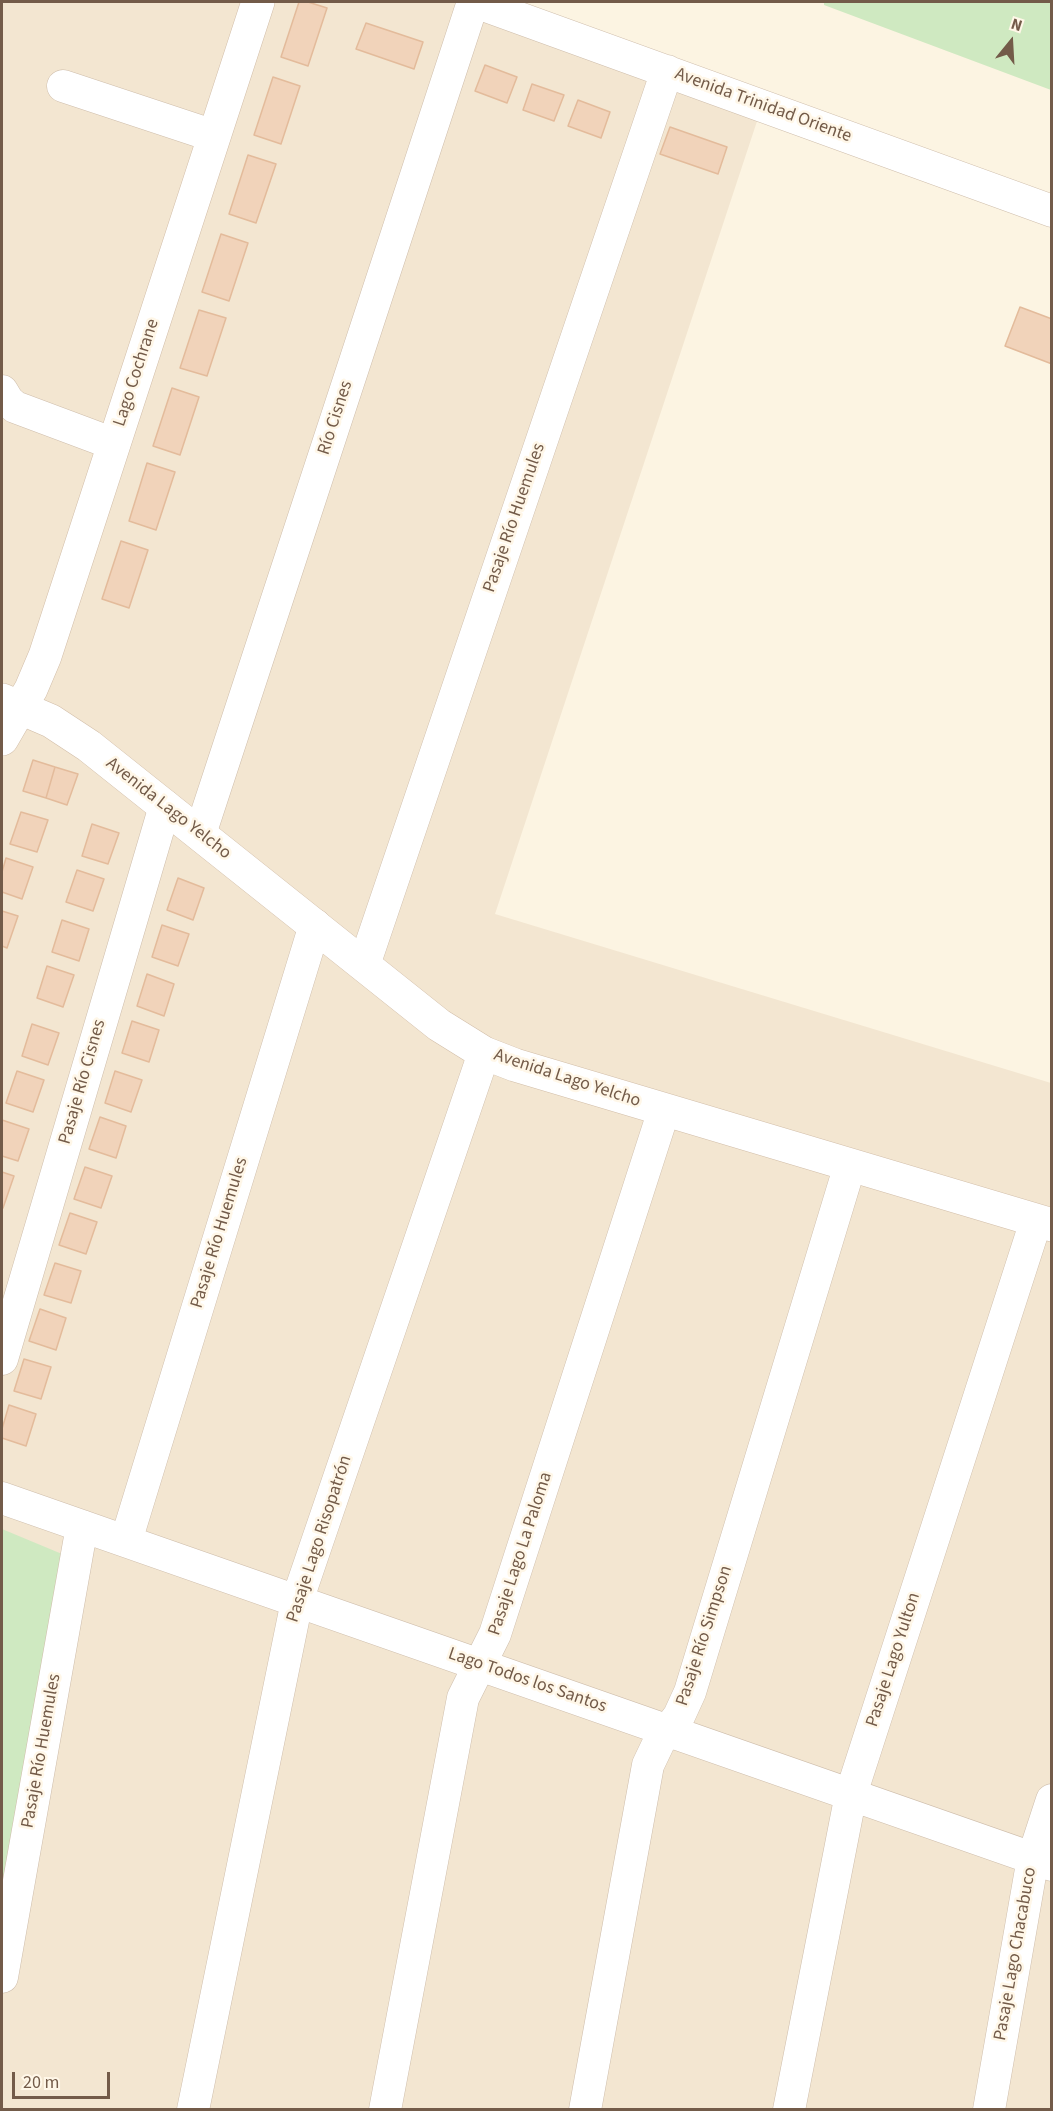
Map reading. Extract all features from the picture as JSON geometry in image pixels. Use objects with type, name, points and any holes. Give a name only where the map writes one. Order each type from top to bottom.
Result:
[{"type":"street","name":"Lago Cochrane","points":[[2,739],[11,703],[31,689],[45,657],[258,2]]},
{"type":"street","name":"Avenida Trinidad Oriente","points":[[474,2],[1052,211]]},
{"type":"street","name":"Río Cisnes","points":[[200,834],[474,2]]},
{"type":"street","name":"Pasaje Río Huemules","points":[[364,964],[667,71]]},
{"type":"street","points":[[63,86],[214,136]]},
{"type":"street","points":[[2,391],[15,407],[114,444]]},
{"type":"street","name":"Avenida Lago Yelcho","points":[[11,703],[51,721],[70,733],[439,1025],[484,1053],[515,1065],[1044,1223]]},
{"type":"street","name":"Pasaje Río Cisnes","points":[[2,1359],[165,806]]},
{"type":"street","name":"Pasaje Río Huemules","points":[[126,1541],[315,925]]},
{"type":"street","name":"Pasaje Lago Risopatrón","points":[[193,2109],[297,1601],[484,1053]]},
{"type":"street","name":"Pasaje Lago La Paloma","points":[[385,2109],[463,1698],[495,1634],[664,1110]]},
{"type":"street","name":"Pasaje Río Simpson","points":[[585,2109],[646,1777],[652,1755],[679,1716],[690,1692],[850,1165]]},
{"type":"street","name":"Pasaje Lago Yulton","points":[[789,2109],[851,1794],[1044,1223]]},
{"type":"street","name":"Lago Todos los Santos","points":[[2,1498],[1042,1862]]},
{"type":"street","name":"Pasaje Río Huemules","points":[[2,1977],[82,1526]]},
{"type":"street","name":"Pasaje Lago Chacabuco","points":[[989,2109],[1042,1862],[1052,1800]]},
{"type":"shaded area","points":[[2,2],[519,2],[767,91],[495,914],[1051,1083],[1051,2109],[2,2110]]},
{"type":"green space","points":[[824,2],[1051,2],[1051,90],[824,5]]},
{"type":"green space","points":[[2,1529],[62,1554],[2,1888]]},
{"type":"building","points":[[299,2],[308,2],[327,8],[308,66],[281,57]]},
{"type":"building","points":[[366,23],[423,42],[414,69],[356,49]]},
{"type":"building","points":[[485,65],[517,77],[507,103],[475,91]]},
{"type":"building","points":[[273,77],[300,86],[281,144],[254,135]]},
{"type":"building","points":[[532,84],[564,95],[554,121],[523,110]]},
{"type":"building","points":[[578,100],[610,112],[601,138],[568,126]]},
{"type":"building","points":[[670,127],[727,147],[718,174],[660,154]]},
{"type":"building","points":[[248,155],[276,164],[256,223],[229,214]]},
{"type":"building","points":[[221,234],[248,243],[229,301],[202,292]]},
{"type":"building","points":[[1020,307],[1052,319],[1052,364],[1005,346]]},
{"type":"building","points":[[199,310],[226,318],[207,376],[180,368]]},
{"type":"building","points":[[172,388],[199,397],[180,455],[153,446]]},
{"type":"building","points":[[147,463],[175,472],[156,530],[129,521]]},
{"type":"building","points":[[121,541],[148,550],[129,608],[102,599]]},
{"type":"building","points":[[33,760],[55,767],[46,798],[23,791]]},
{"type":"building","points":[[55,767],[78,774],[67,805],[46,798]]},
{"type":"building","points":[[21,812],[48,820],[37,852],[10,844]]},
{"type":"building","points":[[92,824],[119,833],[108,864],[82,856]]},
{"type":"building","points":[[6,858],[33,867],[22,899],[2,892],[2,872]]},
{"type":"building","points":[[77,870],[104,879],[93,911],[66,902]]},
{"type":"building","points":[[178,878],[204,888],[193,920],[167,910]]},
{"type":"building","points":[[2,911],[18,916],[7,948],[2,946]]},
{"type":"building","points":[[62,920],[89,929],[79,961],[52,952]]},
{"type":"building","points":[[162,925],[189,934],[178,966],[152,957]]},
{"type":"building","points":[[47,966],[74,975],[63,1007],[37,998]]},
{"type":"building","points":[[147,974],[174,984],[164,1016],[137,1006]]},
{"type":"building","points":[[132,1021],[159,1030],[149,1062],[122,1053]]},
{"type":"building","points":[[32,1024],[59,1033],[48,1065],[22,1056]]},
{"type":"building","points":[[17,1071],[44,1080],[33,1112],[6,1103]]},
{"type":"building","points":[[115,1071],[142,1080],[131,1112],[105,1103]]},
{"type":"building","points":[[100,1117],[126,1126],[116,1158],[89,1149]]},
{"type":"building","points":[[2,1120],[29,1129],[18,1161],[2,1156]]},
{"type":"building","points":[[85,1167],[112,1176],[101,1208],[74,1199]]},
{"type":"building","points":[[2,1172],[14,1176],[3,1208],[2,1207]]},
{"type":"building","points":[[70,1213],[97,1222],[86,1254],[59,1245]]},
{"type":"building","points":[[55,1263],[81,1271],[71,1303],[44,1295]]},
{"type":"building","points":[[40,1309],[66,1318],[56,1350],[29,1341]]},
{"type":"building","points":[[24,1359],[51,1367],[41,1399],[14,1391]]},
{"type":"building","points":[[9,1405],[36,1414],[26,1446],[2,1438],[2,1429]]}]
